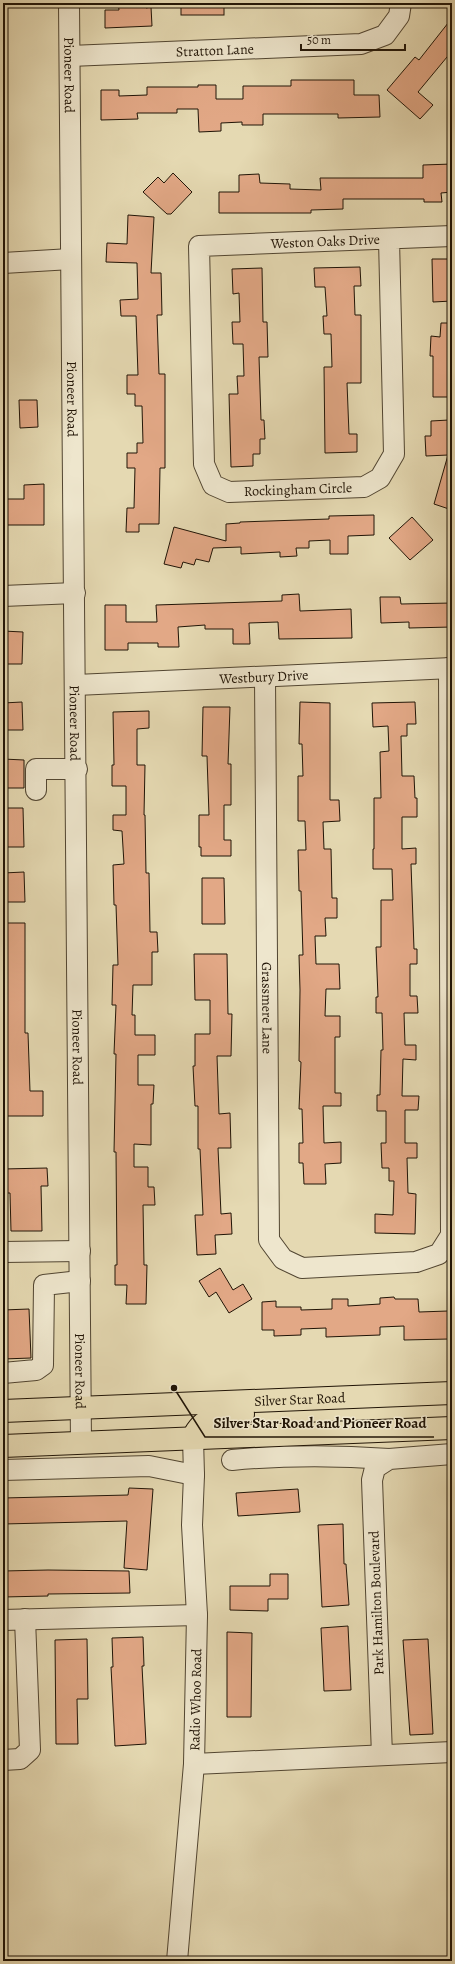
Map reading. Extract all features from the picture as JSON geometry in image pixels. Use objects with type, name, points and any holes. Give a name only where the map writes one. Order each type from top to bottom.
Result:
[{"type":"main road","name":"Silver Star Road","points":[[3,1411],[452,1393]]},
{"type":"main road","points":[[193,1438],[200,1426],[208,1419],[222,1415],[339,1411],[390,1396]]},
{"type":"main road","points":[[3,1446],[452,1428]]},
{"type":"street","name":"Pioneer Road","points":[[69,3],[77,769],[81,1443]]},
{"type":"street","name":"Stratton Lane","points":[[70,56],[361,44],[385,35],[399,16],[401,3]]},
{"type":"street","name":"Weston Oaks Drive","points":[[199,246],[452,236]]},
{"type":"street","name":"Rockingham Circle","points":[[199,246],[204,464],[213,485],[229,492],[364,487],[380,478],[394,454],[389,239]]},
{"type":"street","points":[[3,263],[72,259]]},
{"type":"street","points":[[3,596],[75,593]]},
{"type":"street","name":"Westbury Drive","points":[[76,685],[264,678],[451,668]]},
{"type":"street","name":"Grassmere Lane","points":[[264,678],[269,1240],[283,1259],[302,1268],[416,1262],[439,1254],[451,1235],[451,668]]},
{"type":"street","points":[[36,790],[36,769],[77,769]]},
{"type":"street","points":[[3,1252],[80,1251]]},
{"type":"street","points":[[3,1373],[36,1370],[43,1365],[44,1285],[80,1281]]},
{"type":"street","name":"Radio Whoo Road","points":[[177,1961],[194,1764],[197,1615],[192,1525],[194,1475],[193,1438]]},
{"type":"street","points":[[232,1460],[295,1456],[356,1456],[389,1459],[452,1454]]},
{"type":"street","name":"Park Hamilton Boulevard","points":[[382,1755],[372,1480],[375,1468],[389,1459]]},
{"type":"street","points":[[3,1470],[149,1466],[194,1475]]},
{"type":"street","points":[[3,1620],[197,1615]]},
{"type":"street","points":[[3,1760],[20,1759],[30,1750],[25,1619]]},
{"type":"street","points":[[194,1764],[452,1752]]},
{"type":"building","points":[[118,3],[146,3],[146,8],[151,7],[152,26],[105,28],[105,10],[119,10]]},
{"type":"building","points":[[181,3],[224,3],[224,15],[181,15]]},
{"type":"building","points":[[452,18],[452,51],[418,92],[433,105],[420,119],[387,90],[415,57],[419,60]]},
{"type":"building","points":[[291,80],[354,80],[354,95],[379,95],[380,117],[338,118],[338,114],[263,114],[263,125],[242,125],[242,122],[221,123],[221,131],[199,132],[198,109],[177,109],[177,113],[137,113],[138,119],[101,120],[101,90],[119,90],[119,96],[147,95],[147,87],[198,87],[198,85],[216,85],[216,99],[243,99],[243,86],[291,86]]},
{"type":"building","points":[[452,164],[452,192],[441,193],[442,202],[424,202],[424,199],[343,199],[343,209],[311,210],[311,213],[219,213],[219,192],[239,192],[239,175],[259,174],[260,183],[290,184],[290,189],[321,190],[320,178],[423,178],[423,165]]},
{"type":"building","points":[[173,173],[192,192],[171,214],[167,214],[143,192],[158,177],[164,183]]},
{"type":"building","points":[[128,215],[154,217],[151,273],[161,273],[162,315],[157,315],[159,374],[165,374],[165,468],[160,468],[159,524],[139,524],[139,532],[126,532],[127,508],[134,508],[135,468],[127,468],[127,453],[137,453],[137,443],[143,443],[142,406],[135,406],[135,394],[127,394],[127,375],[138,375],[136,316],[121,316],[120,300],[138,299],[137,263],[106,262],[107,243],[127,244]]},
{"type":"building","points":[[432,259],[452,259],[452,301],[433,302]]},
{"type":"building","points":[[360,267],[361,286],[354,286],[355,315],[361,315],[361,383],[347,383],[349,434],[357,434],[357,452],[325,453],[324,367],[332,367],[331,334],[324,334],[323,316],[327,316],[325,287],[315,287],[314,268]]},
{"type":"building","points":[[262,268],[263,322],[267,322],[268,357],[259,357],[261,420],[264,420],[265,439],[260,439],[260,454],[253,454],[253,466],[231,467],[229,394],[238,394],[237,376],[244,376],[243,344],[233,344],[232,322],[240,322],[239,293],[233,294],[232,269]]},
{"type":"building","points":[[441,323],[452,323],[452,397],[433,397],[433,356],[430,356],[431,336],[440,337]]},
{"type":"building","points":[[19,400],[37,400],[38,427],[20,428]]},
{"type":"building","points":[[449,420],[452,453],[452,510],[434,504],[448,455],[426,456],[425,436],[431,436],[431,421]]},
{"type":"building","points":[[44,484],[44,525],[3,525],[3,499],[24,499],[24,485]]},
{"type":"building","points":[[374,515],[374,535],[348,536],[348,554],[330,554],[330,540],[309,541],[309,548],[296,548],[297,556],[280,557],[280,552],[241,554],[241,547],[213,548],[209,562],[196,559],[194,565],[183,562],[181,568],[164,564],[174,527],[226,541],[226,524],[240,522],[329,519],[329,516]]},
{"type":"building","points":[[412,517],[433,540],[410,560],[389,538]]},
{"type":"building","points":[[299,594],[300,611],[351,609],[352,638],[279,639],[278,622],[249,623],[250,644],[233,644],[233,629],[205,629],[205,625],[178,627],[179,647],[158,647],[158,643],[128,643],[128,650],[105,650],[105,605],[126,605],[126,622],[157,622],[156,605],[282,601],[282,595]]},
{"type":"building","points":[[380,597],[400,597],[401,604],[452,603],[452,627],[409,628],[409,622],[381,623]]},
{"type":"building","points":[[3,631],[23,632],[22,664],[3,664]]},
{"type":"building","points":[[22,702],[23,730],[3,730],[3,703]]},
{"type":"building","points":[[300,702],[330,703],[330,800],[339,800],[340,821],[323,822],[324,849],[331,849],[332,898],[337,898],[337,918],[325,918],[326,936],[315,936],[316,964],[339,964],[340,989],[326,989],[325,1016],[340,1016],[340,1037],[335,1037],[335,1093],[341,1093],[341,1106],[323,1106],[324,1143],[341,1142],[341,1163],[325,1164],[326,1184],[304,1184],[303,1163],[299,1163],[299,1143],[303,1143],[302,1109],[299,1109],[301,1062],[299,1061],[299,955],[303,955],[298,850],[306,850],[305,821],[298,821],[298,776],[303,776],[302,744],[299,744]]},
{"type":"building","points":[[415,702],[416,724],[407,724],[407,736],[401,736],[402,776],[414,776],[415,798],[417,798],[417,817],[402,817],[402,849],[416,848],[416,864],[411,864],[414,949],[417,949],[417,964],[410,964],[410,996],[417,996],[418,1013],[404,1013],[405,1045],[416,1045],[416,1060],[403,1059],[402,1096],[419,1096],[418,1110],[405,1110],[405,1143],[417,1143],[417,1158],[407,1158],[408,1193],[416,1194],[415,1234],[375,1233],[375,1214],[393,1215],[394,1181],[389,1181],[389,1168],[382,1168],[381,1143],[386,1143],[386,1111],[377,1111],[377,1095],[380,1095],[381,1050],[383,1050],[382,1013],[376,1013],[376,997],[378,997],[376,947],[381,947],[381,900],[393,900],[392,869],[373,869],[374,798],[381,798],[380,752],[389,751],[388,726],[373,727],[372,703]]},
{"type":"building","points":[[203,707],[230,707],[228,764],[231,764],[231,805],[224,805],[224,840],[231,840],[231,856],[201,856],[201,847],[199,847],[199,815],[209,815],[207,756],[202,756]]},
{"type":"building","points":[[149,711],[149,728],[137,729],[137,765],[145,765],[144,815],[146,873],[149,873],[150,932],[157,932],[158,952],[152,952],[152,985],[133,985],[132,1015],[135,1015],[135,1035],[155,1035],[155,1055],[138,1055],[138,1085],[154,1085],[153,1104],[151,1104],[151,1145],[134,1144],[134,1167],[148,1167],[148,1187],[154,1187],[155,1205],[143,1205],[144,1265],[147,1265],[146,1304],[126,1304],[127,1285],[115,1285],[115,1265],[117,1265],[116,1152],[114,1152],[116,1054],[114,1054],[116,1005],[112,1005],[113,965],[118,965],[113,865],[124,864],[122,831],[113,830],[113,815],[126,815],[126,786],[112,786],[112,765],[114,765],[113,712]]},
{"type":"building","points":[[3,759],[24,760],[24,788],[3,788]]},
{"type":"building","points":[[3,808],[23,808],[24,847],[3,847]]},
{"type":"building","points":[[24,872],[25,902],[3,902],[3,873]]},
{"type":"building","points":[[202,878],[224,878],[225,924],[202,924]]},
{"type":"building","points":[[3,923],[25,923],[25,1033],[28,1033],[30,1091],[43,1091],[43,1116],[3,1116]]},
{"type":"building","points":[[194,954],[227,954],[228,1014],[232,1014],[231,1056],[217,1056],[219,1114],[230,1113],[231,1148],[218,1148],[221,1214],[231,1213],[232,1234],[215,1235],[216,1254],[197,1255],[195,1215],[203,1215],[200,1149],[198,1149],[198,1106],[195,1106],[193,1066],[195,1066],[195,1034],[210,1034],[210,1000],[195,1000]]},
{"type":"building","points":[[47,1168],[48,1186],[41,1186],[42,1231],[11,1231],[10,1193],[3,1193],[3,1169]]},
{"type":"building","points":[[220,1268],[233,1290],[243,1284],[252,1299],[229,1313],[216,1292],[209,1297],[199,1281]]},
{"type":"building","points":[[394,1297],[395,1299],[418,1299],[419,1312],[448,1311],[449,1339],[404,1340],[404,1326],[380,1327],[380,1335],[326,1337],[326,1328],[301,1329],[301,1335],[274,1336],[274,1330],[262,1330],[262,1302],[276,1301],[276,1307],[301,1307],[301,1310],[332,1309],[332,1299],[348,1299],[348,1306],[380,1304],[380,1298]]},
{"type":"building","points":[[29,1309],[31,1358],[3,1359],[3,1310]]},
{"type":"building","points":[[129,1488],[153,1489],[147,1570],[124,1568],[127,1521],[3,1524],[3,1498],[128,1495]]},
{"type":"building","points":[[298,1489],[300,1512],[238,1516],[236,1493]]},
{"type":"building","points":[[343,1524],[344,1564],[346,1564],[349,1605],[322,1607],[318,1525]]},
{"type":"building","points":[[3,1571],[129,1571],[130,1593],[48,1594],[48,1596],[3,1597]]},
{"type":"building","points":[[270,1574],[288,1574],[288,1599],[268,1599],[268,1611],[230,1610],[230,1586],[270,1586]]},
{"type":"building","points":[[348,1626],[351,1690],[324,1691],[321,1628]]},
{"type":"building","points":[[227,1632],[252,1633],[251,1717],[227,1717]]},
{"type":"building","points":[[143,1637],[144,1666],[142,1666],[146,1744],[115,1746],[111,1667],[113,1667],[112,1638]]},
{"type":"building","points":[[87,1639],[88,1699],[77,1699],[78,1744],[56,1744],[55,1640]]},
{"type":"building","points":[[428,1639],[433,1734],[410,1735],[403,1640]]},
{"type":"place","name":"Silver Star Road and Pioneer Road","points":[[174,1388]]}]
